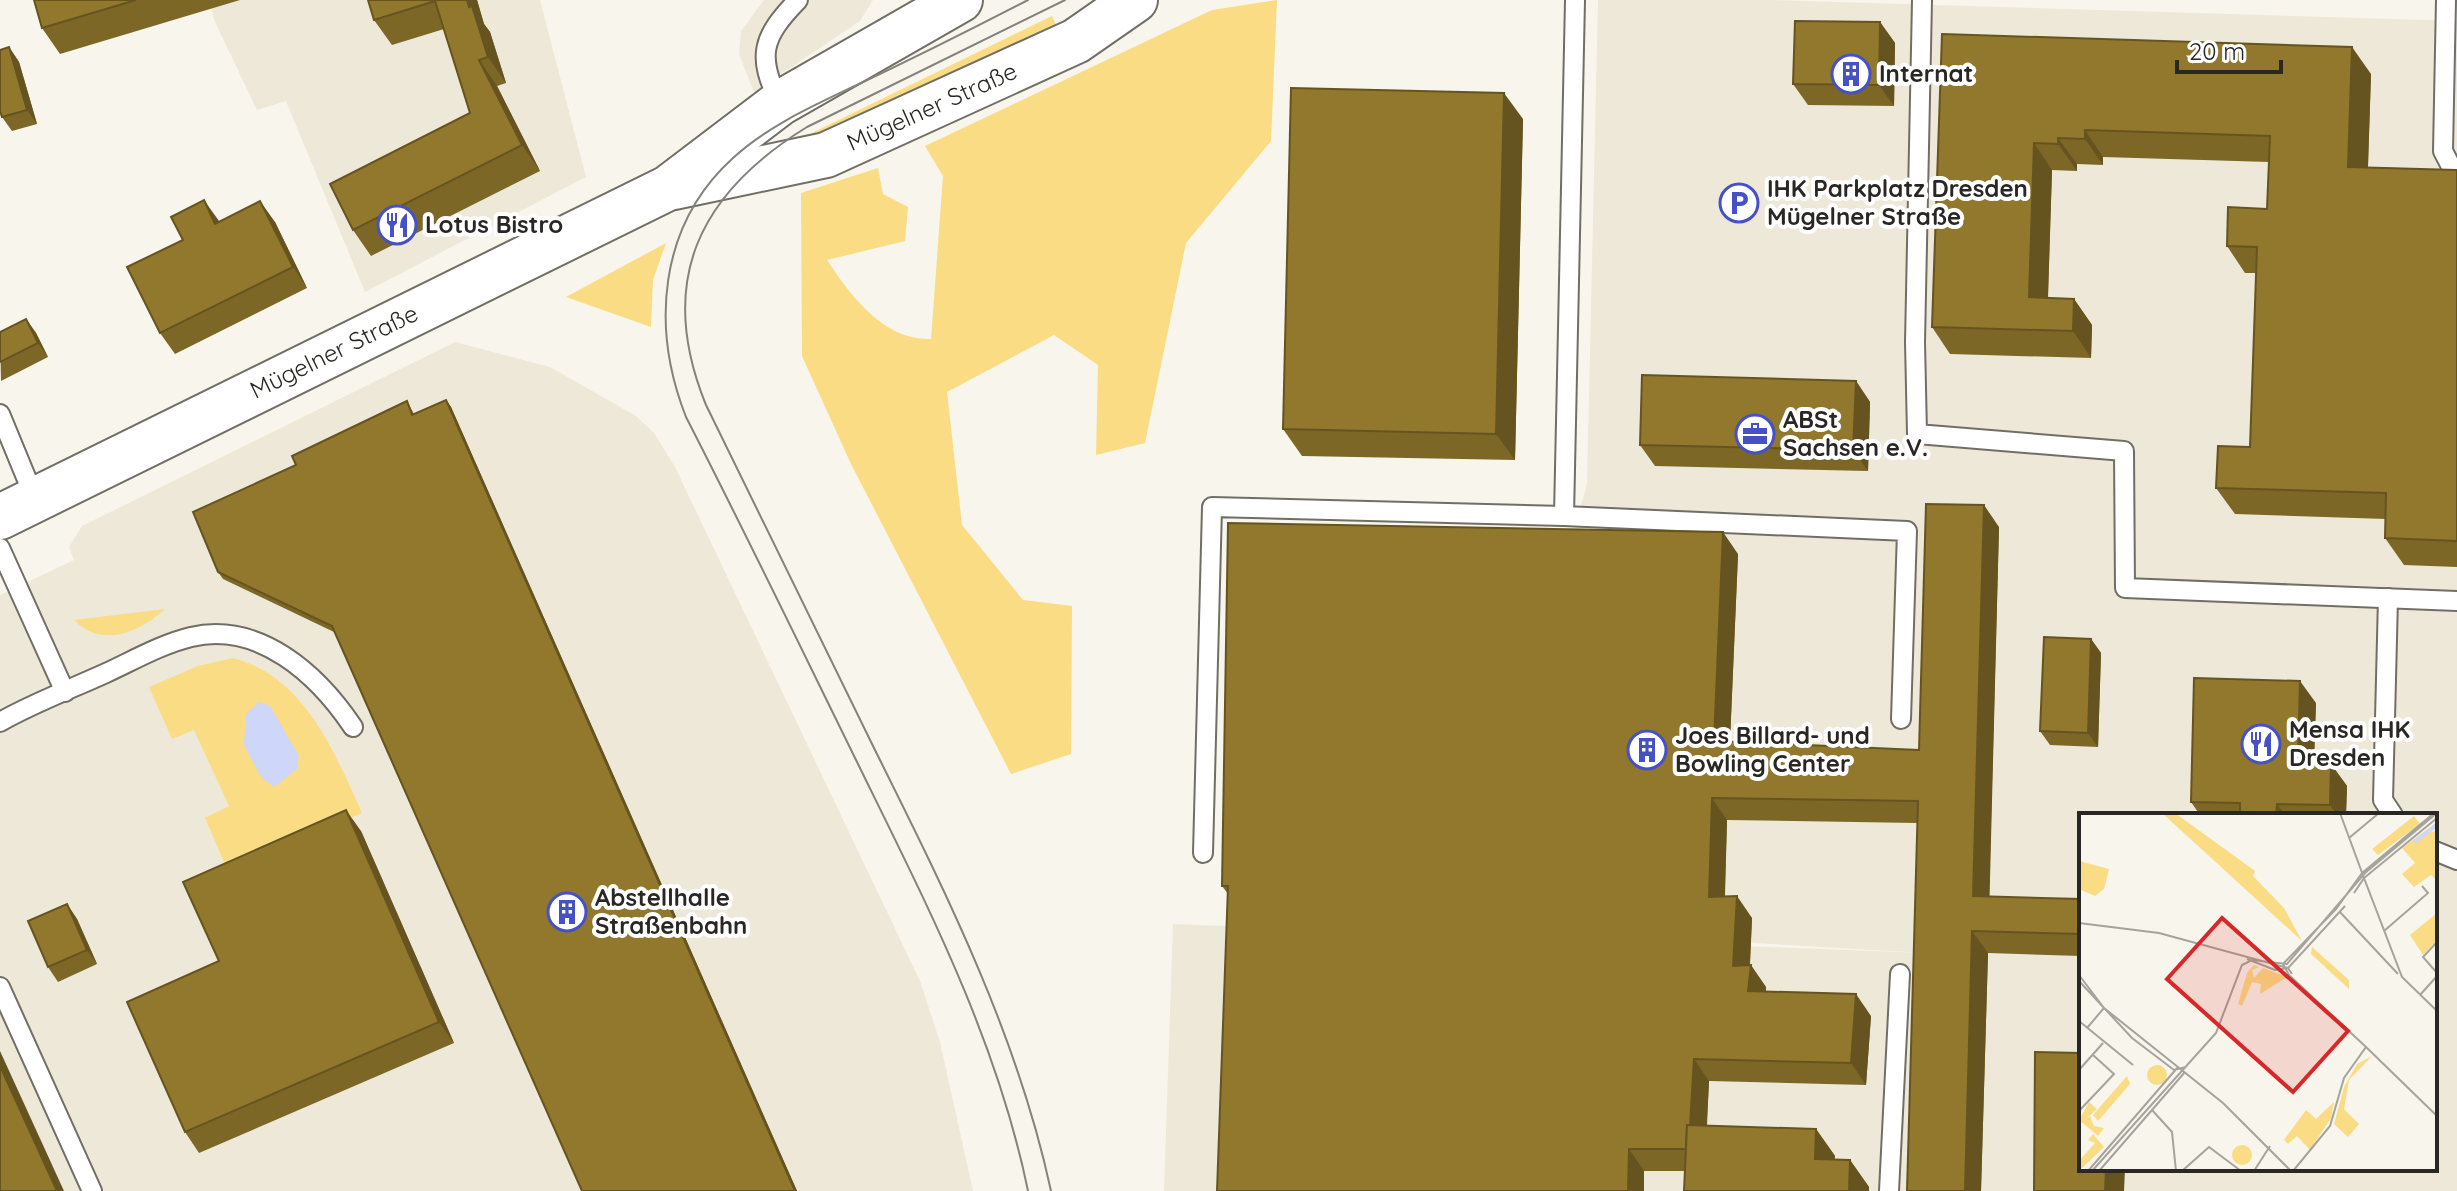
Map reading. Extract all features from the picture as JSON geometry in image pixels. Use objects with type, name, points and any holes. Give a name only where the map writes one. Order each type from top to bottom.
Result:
[{"type":"street","name":"Mügelner Straße","points":[[18,508],[668,188],[780,103],[960,0]]},
{"type":"street","name":"Mügelner Straße","points":[[668,188],[739,176],[826,155],[1076,41],[1135,0]]},
{"type":"lane","points":[[780,103],[767,76],[764,48],[776,22],[798,0]]},
{"type":"lane","points":[[1564,516],[1575,0]]},
{"type":"lane","points":[[1922,0],[1915,342],[1917,434],[2124,451],[2125,588],[2457,601]]},
{"type":"lane","points":[[2446,0],[2443,151],[2457,178]]},
{"type":"lane","points":[[0,414],[18,508]]},
{"type":"lane","points":[[1203,853],[1212,507],[1564,516],[1907,531],[1901,719]]},
{"type":"lane","points":[[0,548],[65,692]]},
{"type":"lane","points":[[2388,598],[2383,800],[2392,813]]},
{"type":"lane","points":[[0,722],[176,641],[201,635],[225,634],[248,639],[292,660],[337,703],[353,727]]},
{"type":"lane","points":[[2437,852],[2457,860]]},
{"type":"lane","points":[[1889,1191],[1900,974]]},
{"type":"lane","points":[[0,987],[92,1191]]},
{"type":"shaded area","points":[[209,0],[540,0],[586,177],[365,292],[286,101],[257,110],[215,22]]},
{"type":"shaded area","points":[[764,0],[873,0],[860,21],[754,92],[739,54],[741,31]]},
{"type":"shaded area","points":[[1277,0],[1271,141],[1186,243],[1145,443],[1096,455],[1098,365],[1054,335],[947,392],[962,525],[1023,600],[1072,606],[1071,754],[1011,774],[851,464],[802,356],[801,193],[878,168],[883,194],[908,207],[905,241],[827,260],[870,314],[898,333],[931,339],[943,176],[925,146],[1212,10]]},
{"type":"shaded area","points":[[1598,0],[1769,0],[2457,21],[2457,1191],[1164,1191],[1173,924],[1925,953],[1652,937],[1568,551],[1587,484]]},
{"type":"shaded area","points":[[1052,16],[1056,25],[811,140],[808,135]]},
{"type":"shaded area","points":[[666,243],[653,280],[651,327],[566,297]]},
{"type":"shaded area","points":[[455,342],[550,367],[636,416],[654,433],[675,467],[920,981],[940,1042],[973,1191],[0,1191],[0,595],[74,560],[69,547],[82,526]]},
{"type":"shaded area","points":[[165,609],[144,624],[121,634],[97,634],[74,620]]},
{"type":"shaded area","points":[[233,658],[258,667],[298,699],[328,741],[362,813],[228,871],[205,818],[229,806],[194,730],[172,739],[149,687],[198,666]]},
{"type":"water","points":[[259,702],[270,706],[299,756],[297,769],[274,787],[261,777],[244,745],[246,714]]},
{"type":"building","points":[[34,0],[136,0],[42,28]]},
{"type":"building","points":[[368,0],[467,0],[469,7],[472,6],[488,57],[479,60],[522,145],[353,230],[330,184],[470,113],[435,1],[374,20]]},
{"type":"building","points":[[1795,21],[1880,22],[1879,85],[1793,84]]},
{"type":"building","points":[[1942,34],[2352,47],[2348,167],[2457,170],[2457,541],[2385,538],[2386,493],[2216,488],[2218,446],[2250,447],[2257,247],[2227,246],[2228,207],[2267,209],[2270,136],[2085,130],[2085,139],[2058,138],[2058,144],[2034,143],[2029,297],[2074,299],[2073,331],[1932,327]]},
{"type":"building","points":[[9,47],[27,110],[2,117],[0,50]]},
{"type":"building","points":[[1291,88],[1504,93],[1496,434],[1283,429]]},
{"type":"building","points":[[204,200],[215,224],[260,201],[293,267],[160,333],[127,267],[183,240],[171,217]]},
{"type":"building","points":[[26,319],[38,343],[0,362],[0,332]]},
{"type":"building","points":[[1642,375],[1856,381],[1853,450],[1640,445]]},
{"type":"building","name":"Abstellhalle Straßenbahn","points":[[446,400],[795,1191],[582,1191],[332,626],[218,572],[193,512],[296,465],[292,456],[407,401],[412,415]]},
{"type":"building","points":[[1926,504],[1984,505],[1973,896],[2079,899],[2079,934],[1972,931],[1965,1191],[1907,1191],[1918,801],[1712,798],[1709,897],[1737,896],[1733,966],[1751,965],[1748,991],[1856,994],[1851,1063],[1694,1059],[1686,1149],[1629,1149],[1628,1191],[1217,1191],[1228,886],[1222,886],[1228,523],[1723,532],[1714,741],[1919,750]]},
{"type":"building","points":[[2044,637],[2091,639],[2088,733],[2040,731]]},
{"type":"building","name":"Mensa IHK Dresden","points":[[2194,678],[2300,681],[2298,763],[2331,764],[2330,805],[2277,804],[2276,813],[2240,813],[2240,803],[2191,802]]},
{"type":"building","points":[[346,810],[439,1022],[185,1132],[127,1002],[219,961],[183,882]]},
{"type":"building","points":[[67,904],[87,950],[48,967],[28,921]]},
{"type":"building","points":[[2035,1052],[2079,1053],[2079,1171],[2106,1171],[2105,1191],[2034,1191]]},
{"type":"building","points":[[0,1066],[57,1191],[0,1191]]},
{"type":"building","points":[[1687,1125],[1816,1129],[1815,1159],[1850,1160],[1849,1191],[1684,1191]]},
{"type":"tram line","points":[[1028,0],[793,116],[733,158],[708,185],[689,215],[676,246],[668,280],[666,314],[668,349],[686,417],[909,868],[957,973],[998,1080],[1028,1191]]},
{"type":"tram line","points":[[1051,1191],[1019,1075],[976,964],[927,855],[706,405],[692,360],[685,319],[687,281],[697,245],[714,212],[738,181],[769,153],[807,127],[1065,0]]},
{"type":"place","name":"Internat","points":[[1851,74]]},
{"type":"place","name":"IHK Parkplatz Dresden Mügelner Straße","points":[[1739,203]]},
{"type":"place","name":"Lotus Bistro","points":[[397,225]]},
{"type":"place","name":"ABSt Sachsen e.V.","points":[[1755,434]]},
{"type":"place","name":"Mensa IHK Dresden","points":[[2261,744]]},
{"type":"place","name":"Joes Billard- und Bowling Center","points":[[1647,750]]},
{"type":"place","name":"Abstellhalle Straßenbahn","points":[[567,912]]}]
